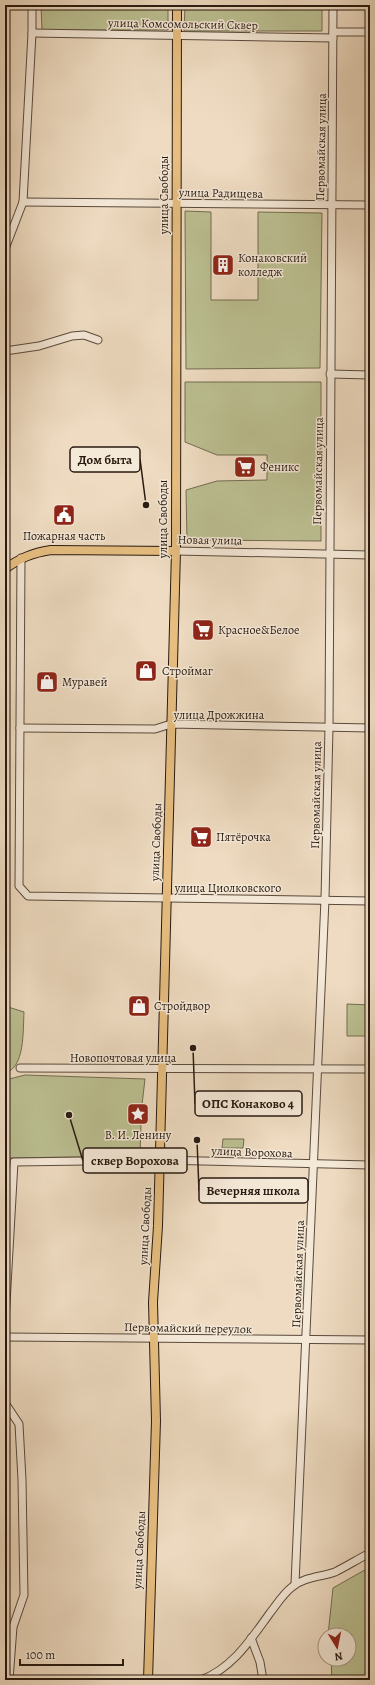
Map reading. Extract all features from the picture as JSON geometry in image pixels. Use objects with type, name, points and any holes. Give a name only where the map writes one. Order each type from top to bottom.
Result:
[{"type":"main road","name":"улица Свободы","points":[[148,1680],[156,1421],[153,1338],[160,1160],[176,551],[177,5]]},
{"type":"main road","name":"Новая улица","points":[[5,568],[21,558],[36,552],[51,550],[176,551]]},
{"type":"street","points":[[5,249],[24,202],[32,5]]},
{"type":"street","name":"Первомайская улица","points":[[295,1584],[325,899],[329,727],[333,5]]},
{"type":"street","name":"улица Комсомольский Сквер","points":[[32,33],[333,35],[370,32]]},
{"type":"street","name":"улица Радищева","points":[[24,202],[370,205]]},
{"type":"street","points":[[5,352],[39,346],[72,336],[84,335],[98,340]]},
{"type":"street","points":[[330,374],[370,375]]},
{"type":"street","name":"Новая улица","points":[[176,551],[370,554]]},
{"type":"street","points":[[20,728],[21,558]]},
{"type":"street","name":"улица Дрожжина","points":[[20,728],[155,729],[171,724],[370,728]]},
{"type":"street","name":"улица Циолковского","points":[[20,728],[20,886],[28,896],[166,899],[325,899],[370,901]]},
{"type":"street","name":"Новопочтовая улица","points":[[20,1068],[162,1070],[370,1069]]},
{"type":"street","name":"улица Ворохова","points":[[5,1321],[14,1162],[160,1160],[370,1165]]},
{"type":"street","name":"Первомайский переулок","points":[[5,1337],[370,1340]]},
{"type":"street","points":[[5,1403],[19,1424],[22,1480],[24,1595],[13,1627],[9,1680]]},
{"type":"street","points":[[202,1680],[214,1675],[228,1665],[283,1596],[295,1584],[334,1572],[370,1553]]},
{"type":"street","points":[[251,1638],[260,1662],[263,1680]]},
{"type":"green space","points":[[41,5],[168,5],[168,30],[42,30]]},
{"type":"green space","points":[[185,5],[322,5],[322,31],[184,31]]},
{"type":"green space","points":[[185,211],[211,212],[211,300],[258,300],[258,212],[322,213],[320,368],[186,369]]},
{"type":"green space","points":[[185,382],[321,382],[321,541],[187,540],[186,490],[217,481],[267,480],[267,455],[217,455],[185,442]]},
{"type":"green space","points":[[347,1004],[370,1005],[370,1036],[347,1036]]},
{"type":"green space","points":[[5,1006],[24,1012],[23,1038],[20,1056],[12,1070],[5,1073]]},
{"type":"green space","points":[[25,1075],[145,1079],[142,1105],[134,1111],[133,1114],[135,1120],[141,1124],[140,1156],[5,1158],[5,1080]]},
{"type":"green space","points":[[223,1139],[244,1139],[243,1148],[222,1148]]},
{"type":"green space","points":[[5,1166],[9,1166],[5,1249]]},
{"type":"green space","points":[[370,1567],[370,1680],[332,1680],[331,1667],[357,1667],[357,1627],[329,1627],[333,1588]]},
{"type":"place","name":"Конаковский колледж","points":[[223,265]]},
{"type":"place","name":"Феникс","points":[[245,467]]},
{"type":"place","name":"Дом быта","points":[[146,505]]},
{"type":"place","name":"Пожарная часть","points":[[64,515]]},
{"type":"place","name":"Красное&Белое","points":[[203,630]]},
{"type":"place","name":"Строймаг","points":[[146,671]]},
{"type":"place","name":"Муравей","points":[[47,682]]},
{"type":"place","name":"Пятёрочка","points":[[201,837]]},
{"type":"place","name":"Стройдвор","points":[[139,1006]]},
{"type":"place","name":"ОПС Конаково 4","points":[[193,1048]]},
{"type":"place","name":"В. И. Ленину","points":[[138,1114]]},
{"type":"place","name":"сквер Ворохова","points":[[69,1115]]},
{"type":"place","name":"Вечерняя школа","points":[[197,1140]]}]
